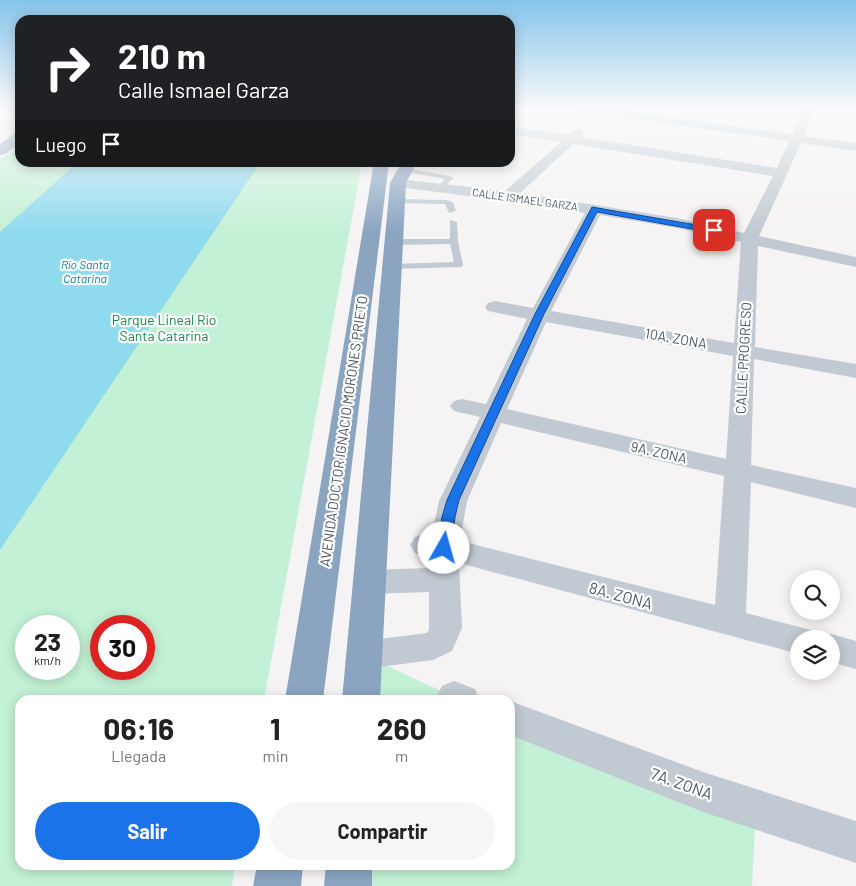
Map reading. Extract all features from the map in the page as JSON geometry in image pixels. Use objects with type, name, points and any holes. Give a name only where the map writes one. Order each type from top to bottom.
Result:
[{"type":"highway","name":"AVENIDA DOCTOR IGNACIO MORONES PRIETO","points":[[361,695],[398,174]]},
{"type":"highway","name":"AVENIDA DOCTOR IGNACIO MORONES PRIETO","points":[[305,695],[398,174]]},
{"type":"highway","points":[[277,886],[279,870]]},
{"type":"highway","points":[[348,886],[349,870]]},
{"type":"street","points":[[508,196],[560,149]]},
{"type":"street","points":[[635,149],[782,173]]},
{"type":"street","name":"CALLE PROGRESO","points":[[730,621],[750,238],[792,149]]},
{"type":"street","name":"CALLE ISMAEL GARZA","points":[[398,174],[440,188],[595,209],[750,238],[856,262]]},
{"type":"street","points":[[364,655],[433,646],[440,643],[445,636],[444,580],[435,547],[453,500],[539,314],[595,209]]},
{"type":"street","name":"10A. ZONA","points":[[495,307],[856,371]]},
{"type":"street","name":"9A. ZONA","points":[[462,406],[856,498]]},
{"type":"street","name":"8A. ZONA","points":[[435,547],[790,638]]},
{"type":"street","points":[[369,582],[444,580]]},
{"type":"street","points":[[840,651],[856,655]]},
{"type":"street","name":"7A. ZONA","points":[[515,720],[703,792],[856,842]]},
{"type":"lane","points":[[398,174],[450,204],[452,211]]},
{"type":"lane","points":[[392,254],[458,265],[453,222]]},
{"type":"lane","points":[[392,254],[454,241]]},
{"type":"green space","name":"Parque Lineal Río Santa Catarina","points":[[15,150],[15,167],[361,167],[265,695],[15,695],[15,870],[234,870],[232,886],[0,886],[0,159]]},
{"type":"green space","points":[[364,655],[450,695],[361,695]]},
{"type":"green space","points":[[515,720],[756,809],[752,886],[348,886],[349,870],[515,870]]},
{"type":"water","name":"Río Santa Catarina","points":[[73,167],[257,167],[0,550],[0,232]]},
{"type":"route","points":[[444,548],[448,517],[453,500],[539,314],[595,209],[714,230]]}]
